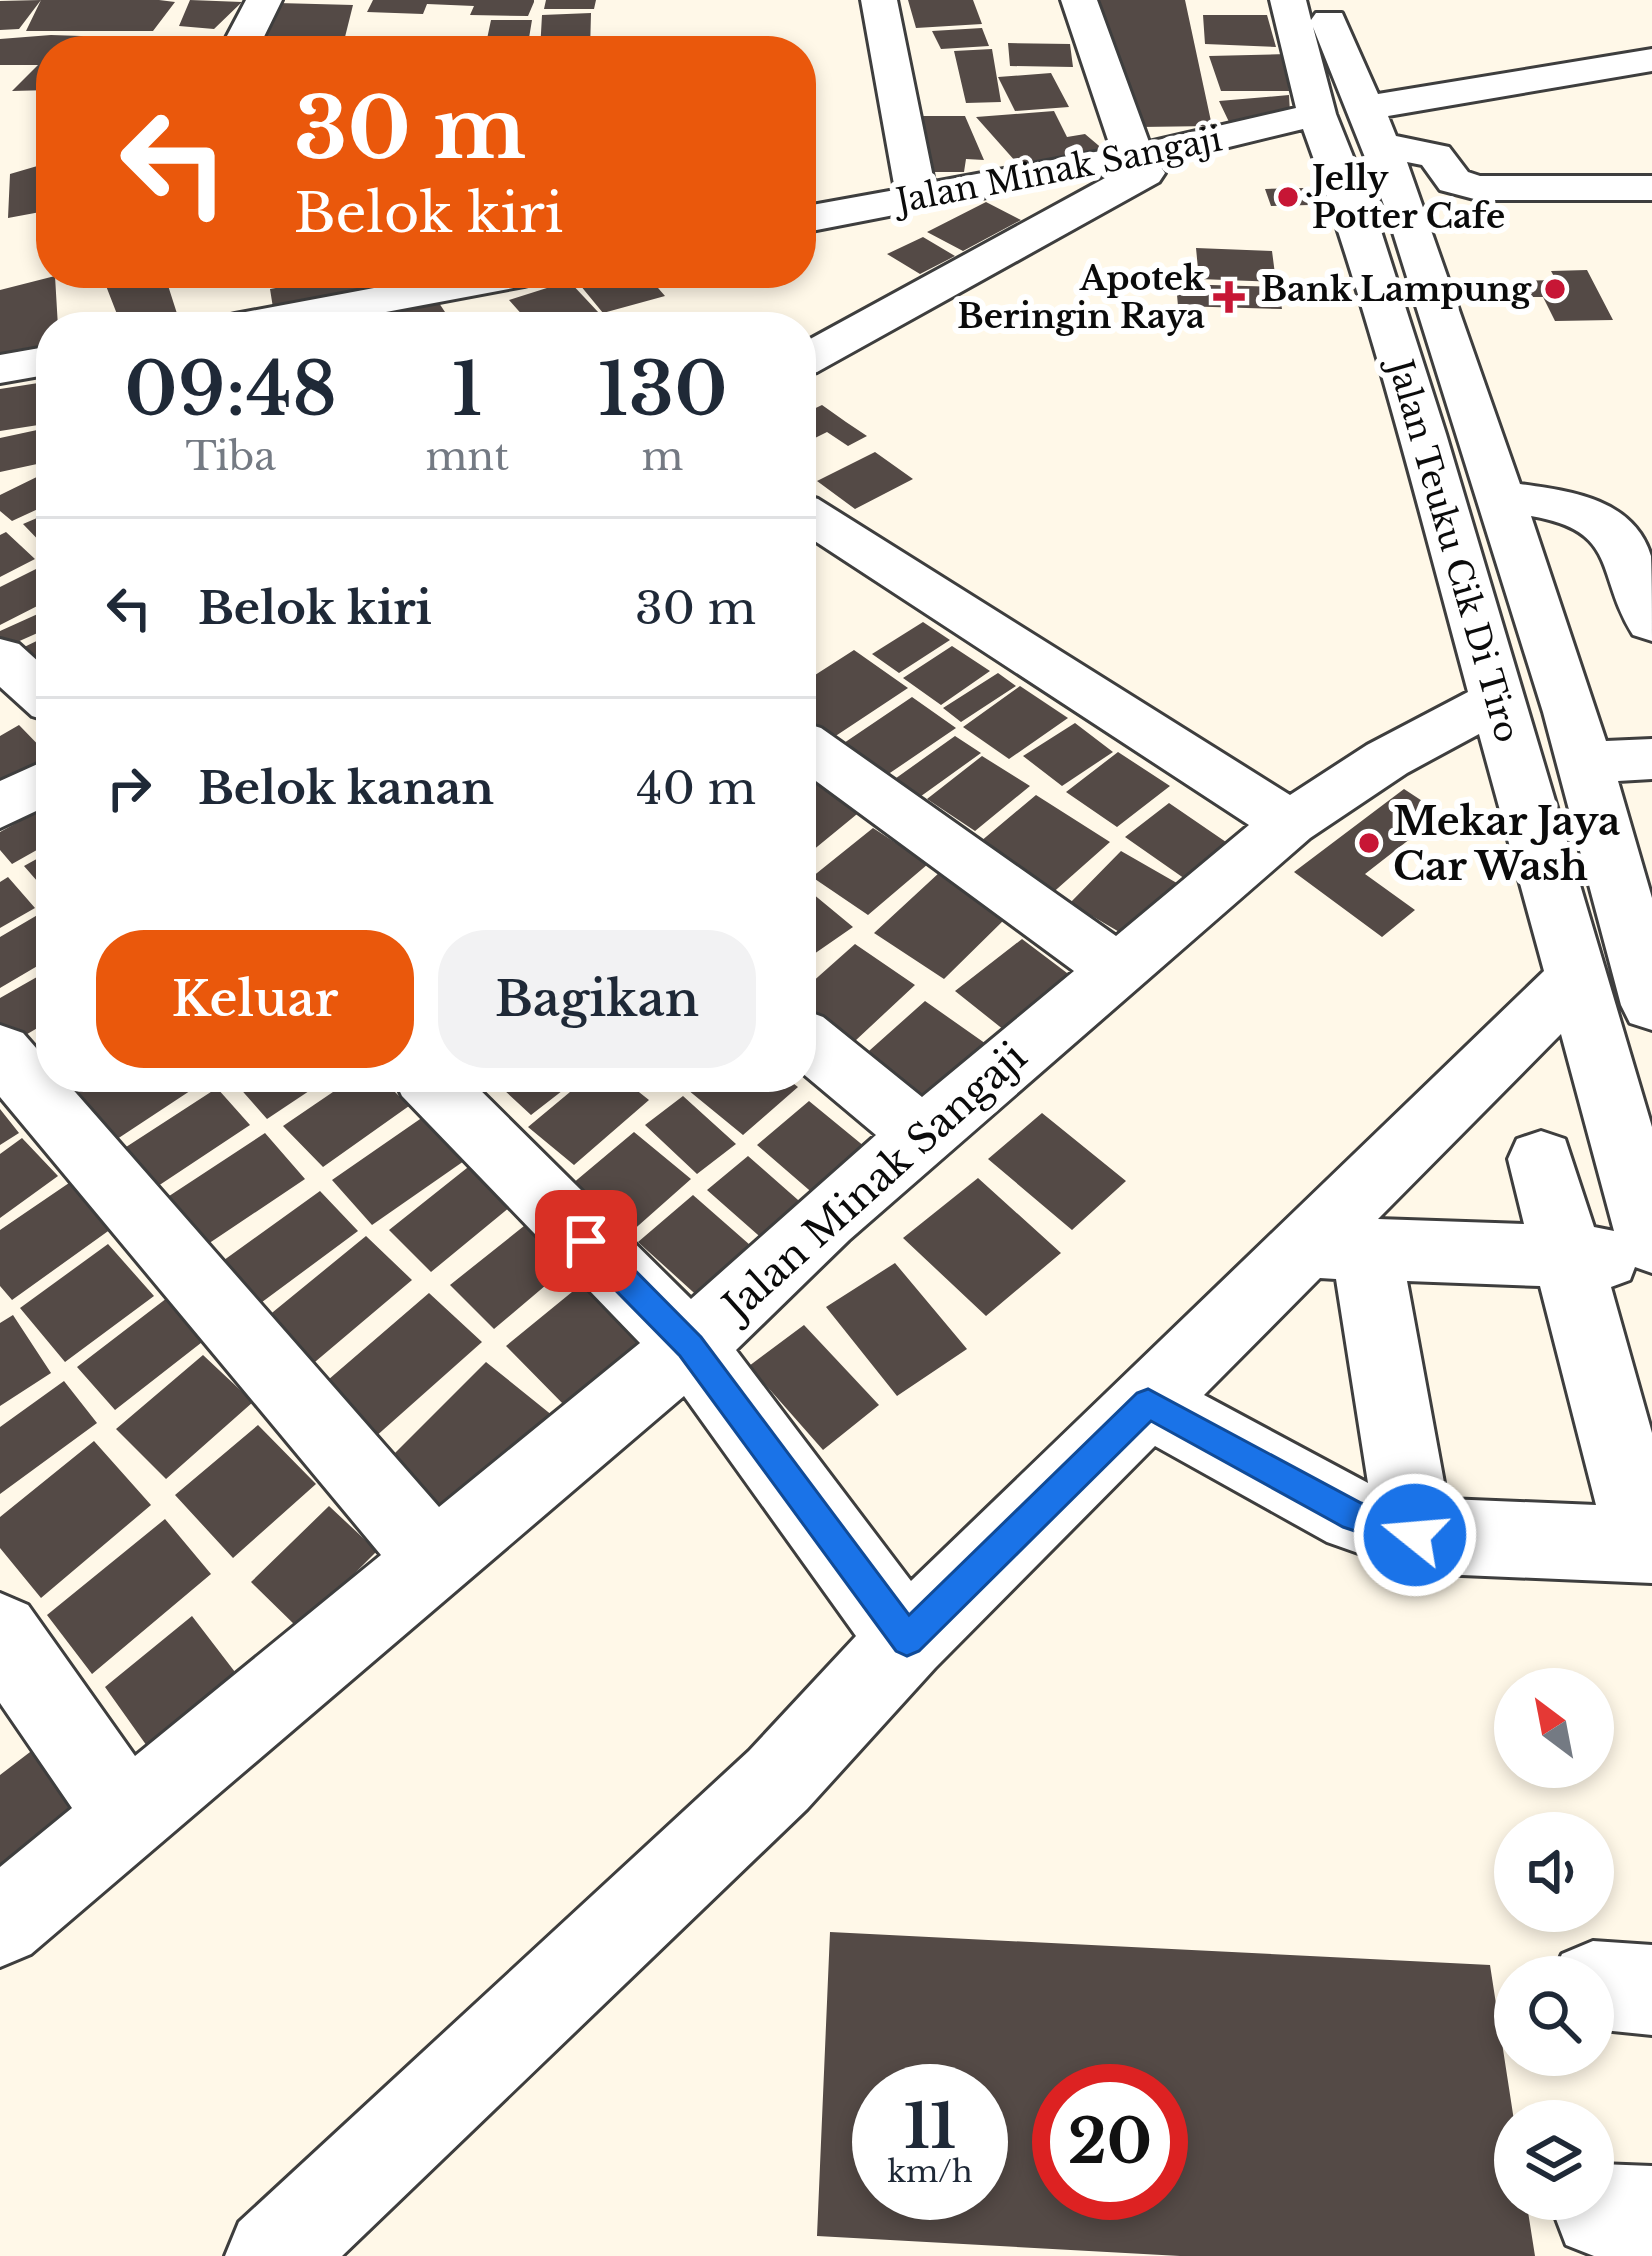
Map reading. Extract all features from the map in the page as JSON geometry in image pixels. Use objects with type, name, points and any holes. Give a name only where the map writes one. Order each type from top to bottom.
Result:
[{"type":"street","points":[[246,36],[264,0]]},
{"type":"street","points":[[879,0],[917,198]]},
{"type":"street","points":[[1079,0],[1134,157]]},
{"type":"street","name":"Jalan Teuku Cik Di Tiro","points":[[1288,0],[1407,210],[1583,762],[1630,970],[1652,1243]]},
{"type":"street","name":"Jalan Teuku Cik Di Tiro","points":[[1323,0],[1353,122],[1381,299],[1496,701],[1630,970]]},
{"type":"street","name":"Jalan Minak Sangaji","points":[[816,217],[1197,145],[1353,122],[1652,60]]},
{"type":"street","points":[[1353,122],[1440,137],[1454,181],[1478,188],[1652,188]]},
{"type":"street","points":[[816,354],[1197,145]]},
{"type":"street","points":[[319,312],[477,301],[499,288]]},
{"type":"street","points":[[0,369],[36,363]]},
{"type":"street","points":[[1497,496],[1577,508],[1601,518],[1616,531],[1652,623]]},
{"type":"street","points":[[816,520],[1290,823]]},
{"type":"street","points":[[0,657],[36,689]]},
{"type":"street","name":"Jalan Minak Sangaji","points":[[0,1922],[690,1346],[825,1219],[1290,823],[1387,759],[1496,701]]},
{"type":"street","points":[[816,753],[1118,970]]},
{"type":"street","points":[[1583,762],[1652,759]]},
{"type":"street","points":[[0,807],[36,787]]},
{"type":"street","points":[[274,2256],[778,1780],[907,1640],[1148,1403],[1335,1250],[1630,970]]},
{"type":"street","points":[[816,1048],[922,1136]]},
{"type":"street","points":[[0,1051],[435,1561]]},
{"type":"street","points":[[440,1092],[690,1346],[907,1640]]},
{"type":"street","points":[[1148,1403],[1354,1516],[1415,1535],[1648,1545],[1541,1159]]},
{"type":"street","points":[[1335,1250],[1565,1255],[1652,1263]]},
{"type":"street","points":[[1335,1250],[1415,1535]]},
{"type":"street","points":[[0,1633],[128,1816]]},
{"type":"street","points":[[1614,1987],[1652,1990]]},
{"type":"building","points":[[41,0],[175,2],[153,31],[26,31]]},
{"type":"building","points":[[41,0],[19,29],[0,30],[0,1]]},
{"type":"building","points":[[190,0],[242,2],[214,29],[179,26]]},
{"type":"building","points":[[373,0],[534,2],[528,16],[470,15],[474,6],[427,4],[423,14],[367,12]]},
{"type":"building","points":[[546,0],[596,0],[594,9],[544,9]]},
{"type":"building","points":[[908,0],[973,0],[982,24],[916,28]]},
{"type":"building","points":[[1091,0],[1185,0],[1212,126],[1140,127]]},
{"type":"building","points":[[278,3],[353,5],[345,36],[260,36]]},
{"type":"building","points":[[591,13],[590,36],[541,36],[542,15]]},
{"type":"building","points":[[1203,15],[1267,15],[1276,47],[1205,44]]},
{"type":"building","points":[[491,20],[532,20],[529,36],[488,36]]},
{"type":"building","points":[[982,28],[989,46],[941,49],[932,31]]},
{"type":"building","points":[[36,36],[36,65],[0,65],[0,39]]},
{"type":"building","points":[[1008,43],[1070,44],[1073,67],[1010,66]]},
{"type":"building","points":[[992,49],[1001,102],[966,103],[954,51]]},
{"type":"building","points":[[1287,54],[1289,91],[1221,91],[1209,56]]},
{"type":"building","points":[[36,67],[36,90],[12,91]]},
{"type":"building","points":[[1051,73],[1069,107],[1015,111],[998,77]]},
{"type":"building","points":[[1289,95],[1290,113],[1230,124],[1219,101]]},
{"type":"building","points":[[1054,111],[1067,137],[1085,134],[1111,156],[1025,172],[976,117]]},
{"type":"building","points":[[911,116],[965,116],[984,160],[966,159],[964,172],[922,172]]},
{"type":"building","points":[[36,166],[36,213],[8,218],[10,174]]},
{"type":"building","name":"Jelly Potter Cafe","points":[[1304,188],[1310,205],[1271,206],[1265,189]]},
{"type":"building","points":[[986,202],[1021,220],[963,251],[927,232]]},
{"type":"building","points":[[923,237],[955,256],[920,274],[887,254]]},
{"type":"building","points":[[1196,248],[1272,251],[1276,282],[1199,279]]},
{"type":"building","name":"Bank Lampung","points":[[1587,270],[1613,320],[1555,321],[1543,297],[1518,297],[1510,281],[1556,280],[1551,271]]},
{"type":"building","points":[[36,281],[36,288],[56,288],[57,312],[36,312],[36,354],[0,359],[0,290]]},
{"type":"building","name":"Apotek Beringin Raya","points":[[1176,284],[1278,287],[1282,309],[1178,306]]},
{"type":"building","points":[[107,288],[169,288],[177,312],[116,312]]},
{"type":"building","points":[[380,288],[282,312],[274,312],[270,289]]},
{"type":"building","points":[[547,288],[576,288],[598,312],[520,312],[509,300]]},
{"type":"building","points":[[582,288],[658,288],[665,296],[607,312]]},
{"type":"building","points":[[435,297],[445,312],[378,312]]},
{"type":"building","points":[[36,383],[36,425],[0,431],[0,389]]},
{"type":"building","points":[[822,405],[867,436],[848,446],[827,432],[816,438],[816,408]]},
{"type":"building","points":[[36,430],[36,464],[0,472],[0,438]]},
{"type":"building","points":[[875,452],[913,479],[855,509],[817,481]]},
{"type":"building","points":[[36,477],[36,510],[12,521],[0,511],[0,495]]},
{"type":"building","points":[[36,518],[36,538],[23,524]]},
{"type":"building","points":[[6,532],[35,559],[0,577],[0,535]]},
{"type":"building","points":[[36,569],[36,607],[0,625],[0,587]]},
{"type":"building","points":[[36,615],[36,634],[6,647],[0,631]]},
{"type":"building","points":[[923,622],[950,640],[899,673],[872,654]]},
{"type":"building","points":[[36,641],[36,664],[16,651]]},
{"type":"building","points":[[952,646],[990,671],[941,705],[903,678]]},
{"type":"building","points":[[854,650],[908,688],[828,741],[816,732],[816,674]]},
{"type":"building","points":[[998,673],[1016,686],[961,722],[943,708]]},
{"type":"building","points":[[1020,686],[1068,718],[1009,759],[963,727]]},
{"type":"building","points":[[912,697],[956,728],[884,777],[841,745]]},
{"type":"building","points":[[1075,723],[1113,752],[1062,786],[1023,756]]},
{"type":"building","points":[[19,725],[36,743],[36,767],[0,787],[0,736]]},
{"type":"building","points":[[955,736],[981,753],[917,799],[892,781]]},
{"type":"building","points":[[1118,752],[1170,786],[1117,827],[1066,792]]},
{"type":"building","points":[[982,756],[1030,786],[975,831],[927,799]]},
{"type":"building","points":[[816,781],[862,810],[816,848]]},
{"type":"building","name":"Mekar Jaya Car Wash","points":[[1404,789],[1442,814],[1365,874],[1415,910],[1382,937],[1294,872]]},
{"type":"building","points":[[1036,795],[1110,842],[1049,896],[974,847]]},
{"type":"building","points":[[1169,803],[1242,853],[1198,888],[1125,837]]},
{"type":"building","points":[[36,812],[36,850],[12,864],[0,850],[0,832]]},
{"type":"building","points":[[873,828],[928,864],[868,915],[816,880],[816,874]]},
{"type":"building","points":[[1121,851],[1189,890],[1138,943],[1070,903]]},
{"type":"building","points":[[36,859],[36,880],[24,866]]},
{"type":"building","points":[[940,872],[1009,915],[944,979],[874,933]]},
{"type":"building","points":[[8,877],[35,908],[0,928],[0,882]]},
{"type":"building","points":[[816,896],[853,927],[816,953]]},
{"type":"building","points":[[36,916],[36,967],[0,988],[0,937]]},
{"type":"building","points":[[1022,939],[1071,976],[1004,1030],[955,991]]},
{"type":"building","points":[[855,944],[915,985],[855,1041],[816,1014],[816,979]]},
{"type":"building","points":[[36,978],[36,1029],[12,1043],[0,1028],[0,998]]},
{"type":"building","points":[[925,1001],[989,1046],[915,1115],[851,1067]]},
{"type":"building","points":[[78,1092],[188,1092],[102,1149],[64,1101]]},
{"type":"building","points":[[211,1092],[221,1092],[250,1125],[155,1188],[123,1149]]},
{"type":"building","points":[[243,1092],[308,1092],[267,1119]]},
{"type":"building","points":[[333,1092],[395,1092],[409,1106],[323,1167],[283,1126]]},
{"type":"building","points":[[506,1092],[561,1092],[531,1115]]},
{"type":"building","points":[[570,1092],[639,1092],[649,1100],[574,1165],[528,1127]]},
{"type":"building","points":[[690,1092],[792,1092],[743,1135]]},
{"type":"building","points":[[683,1096],[736,1144],[697,1174],[645,1125]]},
{"type":"building","points":[[809,1101],[876,1156],[823,1202],[757,1145]]},
{"type":"building","points":[[0,1109],[19,1133],[0,1145]]},
{"type":"building","points":[[1042,1113],[1126,1181],[1072,1230],[988,1159]]},
{"type":"building","points":[[423,1117],[464,1161],[372,1225],[332,1180]]},
{"type":"building","points":[[634,1132],[691,1179],[630,1233],[572,1184]]},
{"type":"building","points":[[265,1133],[305,1179],[199,1250],[160,1202]]},
{"type":"building","points":[[22,1138],[58,1176],[0,1218],[0,1154]]},
{"type":"building","points":[[748,1156],[806,1207],[767,1243],[707,1190]]},
{"type":"building","points":[[472,1164],[515,1203],[431,1272],[389,1230]]},
{"type":"building","points":[[978,1178],[1061,1253],[986,1316],[903,1238]]},
{"type":"building","points":[[69,1183],[111,1229],[12,1300],[0,1286],[0,1230]]},
{"type":"building","points":[[320,1191],[358,1231],[250,1311],[213,1268]]},
{"type":"building","points":[[693,1195],[758,1252],[703,1301],[638,1242]]},
{"type":"building","points":[[529,1222],[572,1263],[494,1329],[450,1285]]},
{"type":"building","points":[[366,1236],[412,1280],[309,1367],[262,1321]]},
{"type":"building","points":[[108,1244],[154,1296],[65,1362],[20,1308]]},
{"type":"building","points":[[895,1263],[967,1349],[897,1396],[826,1307]]},
{"type":"building","points":[[583,1283],[646,1345],[569,1410],[506,1346]]},
{"type":"building","points":[[429,1293],[482,1342],[374,1438],[321,1386]]},
{"type":"building","points":[[167,1298],[206,1339],[115,1410],[77,1367]]},
{"type":"building","points":[[13,1315],[51,1373],[0,1406],[0,1323]]},
{"type":"building","points":[[804,1325],[879,1405],[823,1450],[749,1366]]},
{"type":"building","points":[[203,1355],[253,1402],[166,1479],[116,1429]]},
{"type":"building","points":[[486,1362],[558,1420],[457,1525],[386,1462]]},
{"type":"building","points":[[64,1381],[97,1423],[0,1494],[0,1427]]},
{"type":"building","points":[[258,1425],[316,1484],[233,1558],[175,1495]]},
{"type":"building","points":[[94,1441],[151,1505],[41,1598],[0,1548],[0,1517]]},
{"type":"building","points":[[329,1506],[377,1551],[299,1629],[251,1582]]},
{"type":"building","points":[[165,1519],[211,1574],[92,1674],[47,1615]]},
{"type":"building","points":[[192,1616],[248,1689],[159,1763],[105,1687]]},
{"type":"building","points":[[34,1749],[82,1825],[0,1893],[0,1775]]},
{"type":"building","points":[[830,1932],[1490,1965],[1494,2076],[1507,2076],[1511,2100],[1494,2100],[1494,2220],[1529,2220],[1535,2256],[1180,2256],[817,2236]]},
{"type":"place","name":"Jelly Potter Cafe","points":[[1288,197]]},
{"type":"place","name":"Bank Lampung","points":[[1555,289]]},
{"type":"place","name":"Apotek Beringin Raya","points":[[1229,297]]},
{"type":"place","name":"Mekar Jaya Car Wash","points":[[1369,843]]},
{"type":"route","points":[[586,1241],[690,1346],[907,1640],[1148,1403],[1354,1516],[1415,1535]]}]
